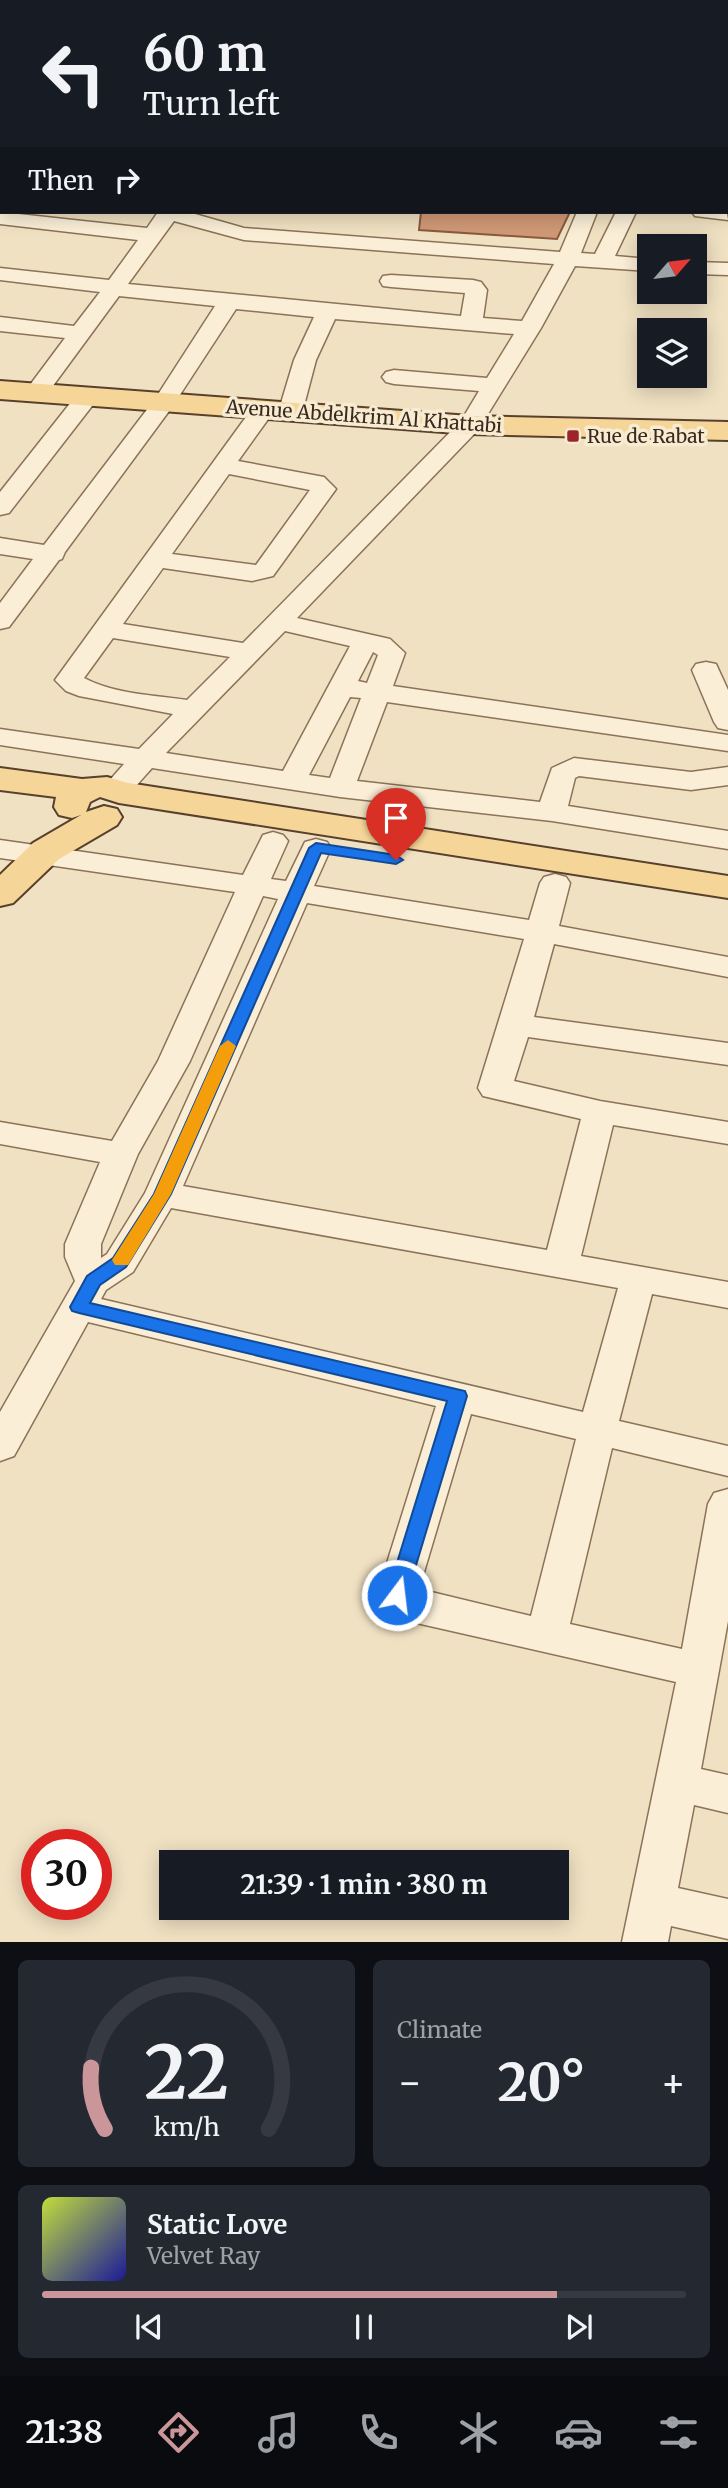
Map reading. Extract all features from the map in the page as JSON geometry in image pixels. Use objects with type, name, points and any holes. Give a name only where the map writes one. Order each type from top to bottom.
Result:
[{"type":"main road","name":"Avenue Abdelkrim Al Khattabi","points":[[0,390],[470,425],[728,431]]},
{"type":"main road","points":[[0,779],[273,841],[728,909]]},
{"type":"main road","points":[[0,797],[97,803],[728,887]]},
{"type":"main road","points":[[0,895],[97,803]]},
{"type":"street","points":[[36,393],[168,214]]},
{"type":"street","points":[[181,214],[216,220],[244,234],[637,264]]},
{"type":"street","points":[[97,803],[196,709],[470,425],[530,328],[568,258],[586,214]]},
{"type":"street","points":[[602,261],[625,214]]},
{"type":"street","points":[[0,218],[153,235]]},
{"type":"street","points":[[379,317],[403,246]]},
{"type":"street","points":[[707,269],[728,270]]},
{"type":"street","points":[[0,274],[327,312],[530,328]]},
{"type":"street","points":[[391,281],[473,287],[476,290],[471,323]]},
{"type":"street","points":[[2,617],[53,554],[164,402],[230,301]]},
{"type":"street","points":[[196,709],[92,692],[71,684],[70,677],[222,467],[276,412],[305,360],[327,312]]},
{"type":"street","points":[[0,324],[79,333]]},
{"type":"street","points":[[394,377],[494,385]]},
{"type":"street","points":[[0,508],[87,397]]},
{"type":"street","points":[[156,559],[252,573],[264,572],[324,489],[315,482],[222,467]]},
{"type":"street","points":[[0,545],[53,554]]},
{"type":"street","points":[[280,622],[387,647],[392,653],[340,788]]},
{"type":"street","points":[[105,629],[252,652]]},
{"type":"street","points":[[292,780],[365,642]]},
{"type":"street","points":[[706,670],[726,709]]},
{"type":"street","points":[[341,687],[728,743]]},
{"type":"street","points":[[0,737],[340,788],[552,812],[728,840]]},
{"type":"street","points":[[552,812],[562,774],[575,768],[691,781],[728,776]]},
{"type":"street","points":[[86,1294],[83,1244],[121,1154],[174,1061],[273,841]]},
{"type":"street","points":[[0,1446],[86,1294],[120,1263],[162,1194],[316,848]]},
{"type":"street","points":[[0,849],[44,853],[296,892],[542,932],[728,967]]},
{"type":"street","points":[[555,883],[516,1025],[495,1088],[600,1112],[728,1133]]},
{"type":"street","points":[[516,1025],[728,1054]]},
{"type":"street","points":[[561,1267],[600,1112]]},
{"type":"street","points":[[0,1133],[121,1154]]},
{"type":"street","points":[[162,1194],[728,1296]]},
{"type":"street","points":[[547,1636],[597,1430],[638,1281]]},
{"type":"street","points":[[86,1294],[458,1396],[728,1461]]},
{"type":"street","points":[[458,1396],[397,1595],[412,1606],[699,1670]]},
{"type":"street","points":[[728,1504],[699,1670],[649,1922],[728,1919]]},
{"type":"street","points":[[677,1782],[728,1794]]},
{"type":"building","points":[[421,214],[569,214],[557,239],[419,230]]},
{"type":"slow traffic","points":[[121,1260],[162,1194],[228,1046]]},
{"type":"place","name":"Rue de Rabat","points":[[573,436]]},
{"type":"route","points":[[396,860],[316,848],[162,1194],[120,1263],[93,1281],[79,1307],[458,1396],[397,1595]]}]
